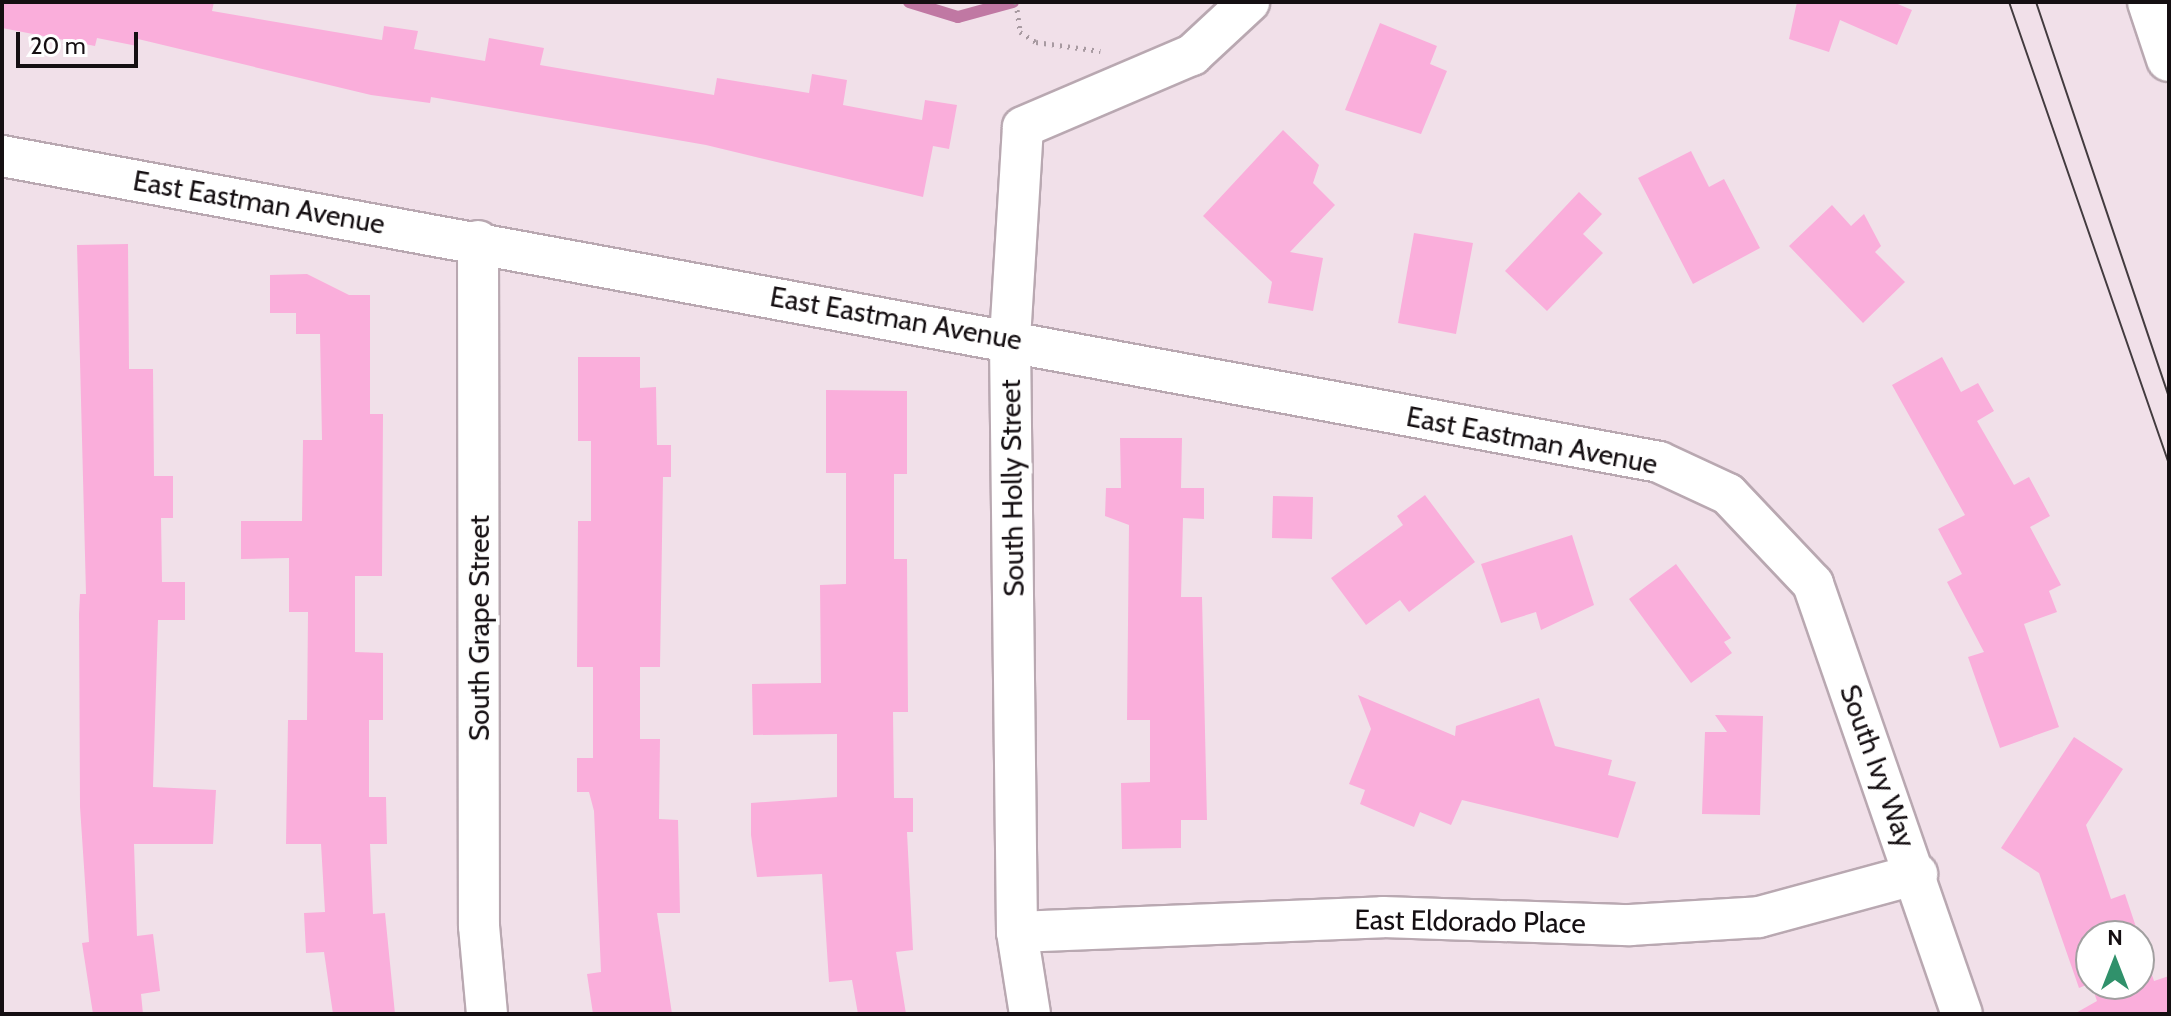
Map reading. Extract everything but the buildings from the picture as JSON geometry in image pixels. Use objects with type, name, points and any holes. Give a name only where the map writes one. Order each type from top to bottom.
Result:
[{"type":"highway","points":[[2150,2],[2169,59]]},
{"type":"street","name":"South Holly Street","points":[[1030,1014],[1017,932],[1010,339],[1023,127],[1121,90],[1192,55],[1249,2]]},
{"type":"street","name":"East Eastman Avenue","points":[[2,156],[1010,339],[1659,462],[1728,494],[1770,532]]},
{"type":"street","name":"South Grape Street","points":[[478,241],[479,926],[487,1014]]},
{"type":"street","name":"South Ivy Way","points":[[1770,532],[1813,584],[1917,874],[1962,1014]]},
{"type":"street","name":"East Eldorado Place","points":[[1017,932],[1383,917],[1630,925],[1745,918],[1917,874]]},
{"type":"path","points":[[1016,2],[1020,32],[1036,42],[1097,47],[1121,90]]},
{"type":"waterway","points":[[909,2],[958,17],[1013,2]]},
{"type":"tram line","points":[[2009,2],[2169,465]]},
{"type":"tram line","points":[[2036,2],[2169,398]]}]
